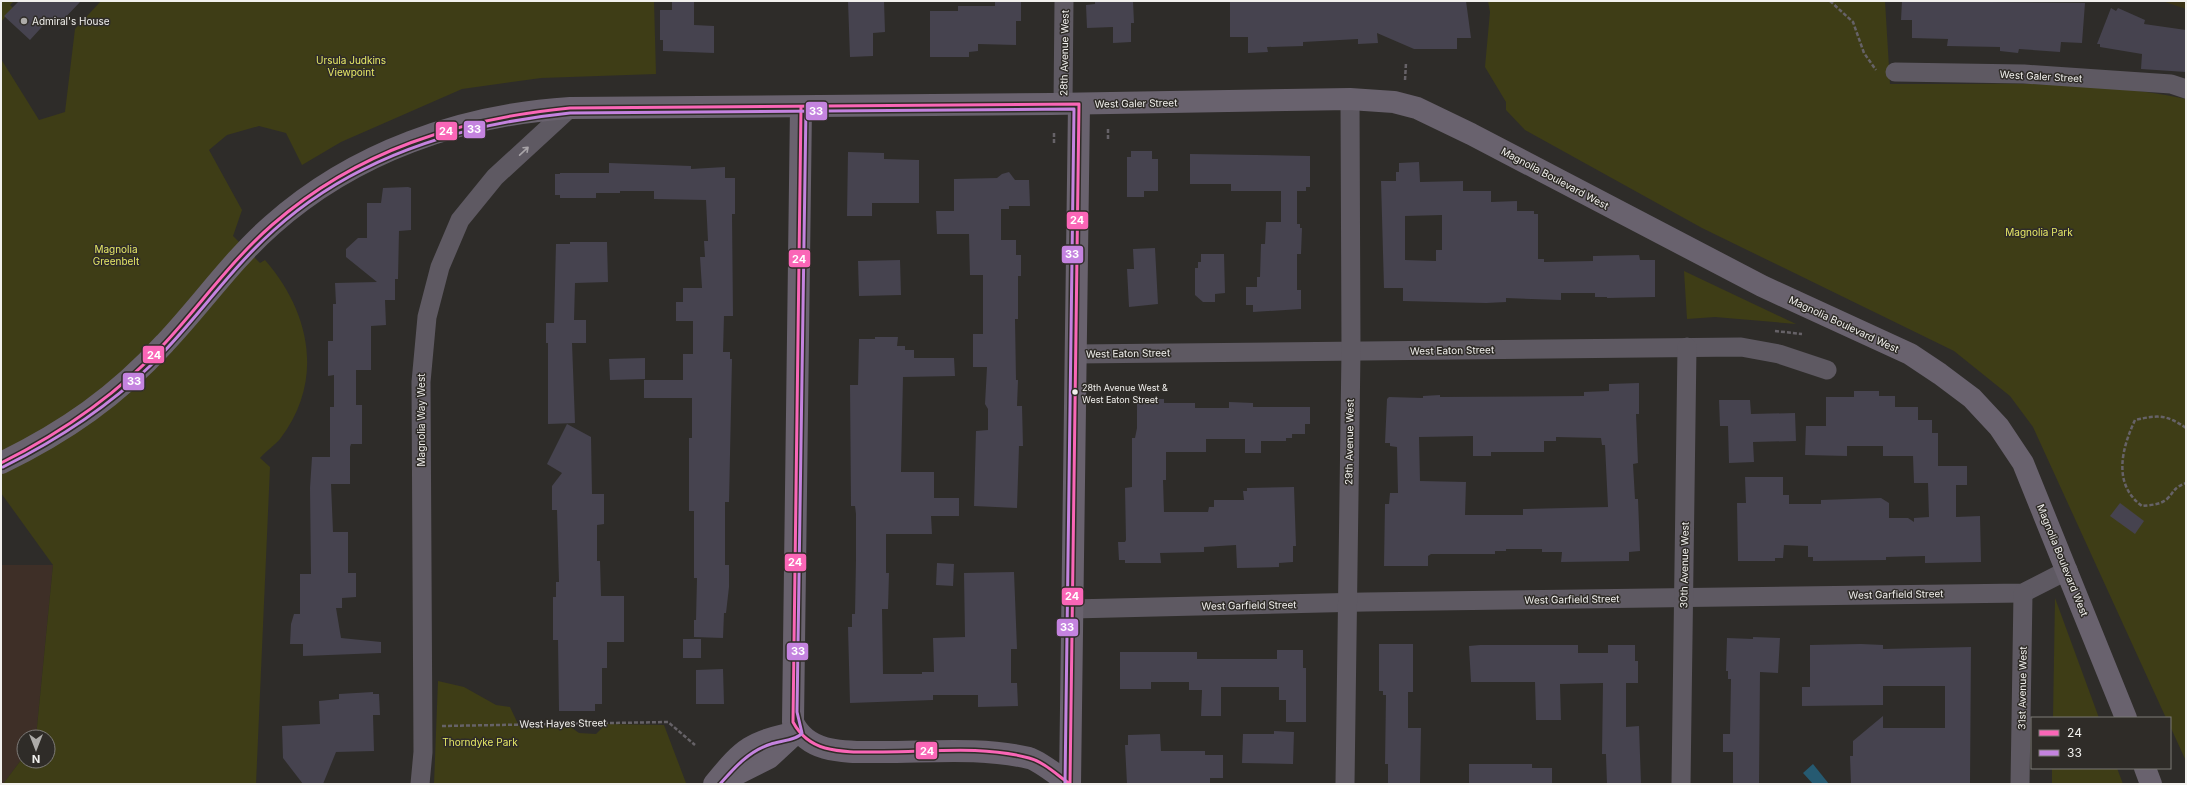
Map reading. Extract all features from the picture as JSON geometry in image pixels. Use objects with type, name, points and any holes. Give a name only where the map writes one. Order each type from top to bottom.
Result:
[{"type":"main road","name":"West Galer Street","points":[[570,108],[1071,104],[1350,99],[1390,102]]},
{"type":"main road","name":"Magnolia Boulevard West","points":[[1390,102],[1417,108],[1471,134],[1762,286],[1910,354],[1972,398],[1997,425],[2023,463],[2068,570],[2126,717]]},
{"type":"main road","name":"28th Avenue West","points":[[1070,784],[1075,354],[1071,104]]},
{"type":"main road","points":[[801,107],[793,722],[797,732],[822,747],[845,751],[963,752],[1010,755],[1031,759],[1070,784]]},
{"type":"main road","points":[[1,464],[62,431],[118,390],[165,344],[246,250],[271,225],[323,186],[380,154],[419,138],[482,119],[529,111],[570,108]]},
{"type":"main road","points":[[715,784],[769,758],[797,732]]},
{"type":"main road","points":[[2145,769],[2151,784]]},
{"type":"street","name":"28th Avenue West","points":[[1064,1],[1071,104]]},
{"type":"street","name":"West Galer Street","points":[[1895,72],[2024,74],[2171,84],[2186,89]]},
{"type":"street","name":"29th Avenue West","points":[[1345,784],[1351,351],[1350,99]]},
{"type":"street","name":"Magnolia Way West","points":[[420,784],[423,752],[420,382],[426,317],[440,267],[460,220],[495,177],[570,108]]},
{"type":"street","name":"30th Avenue West","points":[[1681,784],[1687,347]]},
{"type":"street","name":"West Eaton Street","points":[[1075,354],[1741,347],[1779,354],[1826,370]]},
{"type":"street","name":"West Garfield Street","points":[[1072,608],[1347,602],[2023,593],[2068,570]]},
{"type":"street","name":"31st Avenue West","points":[[2020,784],[2023,593]]},
{"type":"path","points":[[1830,1],[1852,22],[1864,53],[1877,72],[1895,72]]},
{"type":"path","points":[[1405,80],[1406,62]]},
{"type":"path","points":[[1108,129],[1108,140]]},
{"type":"path","points":[[1054,131],[1054,143]]},
{"type":"path","points":[[1771,331],[1802,334]]},
{"type":"path","points":[[2186,428],[2176,421],[2157,415],[2135,420],[2126,440],[2122,454],[2124,482],[2131,498],[2142,506],[2154,505],[2166,500],[2175,487],[2186,483]]},
{"type":"path","name":"West Hayes Street","points":[[422,726],[668,722],[695,746]]},
{"type":"shaded area","points":[[1,565],[53,565],[37,729],[16,729],[16,767],[3,784],[1,784]]},
{"type":"green space","points":[[1,1],[14,1],[10,5],[13,8],[1,22]]},
{"type":"green space","name":"Magnolia Greenbelt","points":[[101,1],[654,1],[656,74],[541,78],[462,89],[341,142],[302,165],[286,133],[259,126],[227,135],[209,150],[242,210],[233,236],[260,263],[265,260],[280,280],[293,302],[301,324],[306,347],[307,370],[303,393],[294,417],[280,439],[260,458],[270,467],[256,784],[3,784],[16,767],[16,769],[56,769],[56,729],[37,729],[53,565],[1,493],[1,59],[39,120],[65,112],[75,29]]},
{"type":"green space","name":"Magnolia Park","points":[[1488,1],[1885,1],[1890,84],[2076,85],[2149,92],[2186,99],[2186,761],[2171,728],[2171,717],[2166,717],[2033,427],[2010,396],[1954,351],[1702,228],[1525,130],[1506,110],[1506,102],[1485,67],[1490,12]]},
{"type":"green space","points":[[1684,271],[1796,324],[1715,317],[1687,319]]},
{"type":"green space","points":[[2055,598],[2099,717],[2053,717]]},
{"type":"green space","name":"Thorndyke Park","points":[[438,681],[464,687],[496,705],[510,707],[519,726],[568,725],[579,733],[596,734],[606,724],[664,725],[686,783],[434,784]]},
{"type":"green space","points":[[2052,769],[2117,769],[2123,784],[2052,784]]},
{"type":"sand","points":[[2162,1],[2186,1],[2186,9]]},
{"type":"water","points":[[1813,764],[1829,784],[1813,784],[1803,773]]},
{"type":"building","name":"Admiral's House","points":[[19,1],[81,1],[58,25],[50,18],[30,40],[4,16]]},
{"type":"building","points":[[672,1],[694,1],[694,25],[714,26],[714,53],[663,51],[663,40],[660,40],[660,10],[672,10]]},
{"type":"building","points":[[848,1],[884,1],[885,32],[873,33],[873,56],[850,57]]},
{"type":"building","points":[[995,1],[1021,1],[1021,21],[1016,21],[1016,45],[978,44],[978,51],[969,52],[969,57],[930,57],[930,11],[958,11],[958,6],[995,6]]},
{"type":"building","points":[[1095,1],[1133,1],[1134,23],[1131,23],[1131,42],[1113,43],[1113,27],[1087,28],[1086,5],[1095,4]]},
{"type":"building","points":[[1230,1],[1466,1],[1471,38],[1457,38],[1457,49],[1414,49],[1377,33],[1378,43],[1358,44],[1358,39],[1303,42],[1303,46],[1267,47],[1268,52],[1248,53],[1248,37],[1230,37]]},
{"type":"building","points":[[1902,1],[2085,3],[2082,43],[2061,42],[2060,52],[2019,49],[2018,53],[2000,51],[2000,47],[1947,46],[1948,39],[1912,38],[1912,20],[1901,20]]},
{"type":"building","points":[[2111,8],[2116,11],[2118,8],[2145,20],[2144,24],[2186,30],[2186,72],[2141,69],[2142,54],[2100,47],[2100,44],[2097,44]]},
{"type":"building","points":[[1131,151],[1152,151],[1152,159],[1158,159],[1158,191],[1144,191],[1144,197],[1127,197],[1127,157],[1131,157]]},
{"type":"building","points":[[848,152],[884,153],[884,159],[919,160],[919,203],[872,203],[872,216],[847,216]]},
{"type":"building","points":[[1190,154],[1310,156],[1310,187],[1306,187],[1306,191],[1297,191],[1297,224],[1300,224],[1300,228],[1302,228],[1301,254],[1297,254],[1297,290],[1301,290],[1301,309],[1253,312],[1253,305],[1246,305],[1246,287],[1257,287],[1257,277],[1260,277],[1261,244],[1265,244],[1266,222],[1281,222],[1281,191],[1231,191],[1231,184],[1190,184]]},
{"type":"building","points":[[1419,162],[1420,182],[1463,181],[1463,191],[1491,191],[1491,202],[1517,201],[1517,211],[1534,211],[1534,214],[1538,214],[1538,259],[1544,259],[1544,262],[1593,261],[1593,256],[1639,255],[1640,260],[1655,260],[1655,297],[1607,298],[1595,297],[1595,293],[1561,293],[1561,300],[1506,298],[1506,302],[1486,303],[1403,301],[1403,288],[1384,288],[1381,181],[1396,181],[1396,172],[1399,172],[1399,163]],"holes":[[[1442,215],[1442,250],[1436,250],[1436,261],[1405,260],[1405,216]]]},
{"type":"building","points":[[609,163],[691,166],[691,169],[725,167],[725,178],[735,178],[735,214],[732,214],[733,316],[724,316],[723,352],[730,352],[730,359],[732,359],[729,502],[725,502],[725,565],[729,565],[729,587],[726,613],[724,613],[723,638],[694,637],[697,578],[694,578],[694,511],[689,511],[689,438],[692,438],[692,398],[644,398],[644,380],[683,380],[683,354],[693,354],[693,321],[676,321],[676,302],[683,302],[683,288],[702,288],[700,257],[705,257],[704,241],[708,241],[706,200],[654,199],[654,191],[596,193],[596,198],[560,198],[560,195],[555,195],[555,174],[609,173]]},
{"type":"building","points":[[1009,172],[1015,180],[1029,180],[1030,206],[1009,206],[1009,209],[1001,209],[1001,240],[1016,240],[1016,255],[1021,255],[1021,276],[1018,276],[1018,319],[1015,319],[1016,380],[1018,380],[1017,406],[1022,406],[1023,446],[1019,446],[1017,508],[974,506],[976,431],[988,430],[988,409],[985,404],[987,367],[973,367],[973,334],[983,334],[983,275],[970,275],[969,234],[937,234],[936,211],[954,211],[954,179],[997,178],[1002,174]]},
{"type":"building","points":[[383,188],[411,188],[411,230],[399,231],[398,279],[395,279],[395,300],[385,300],[386,325],[371,326],[371,370],[356,370],[356,405],[362,405],[362,444],[351,444],[350,447],[350,484],[331,484],[333,532],[348,532],[348,573],[356,573],[356,597],[342,598],[342,608],[336,608],[341,638],[381,642],[381,653],[303,656],[303,644],[290,644],[291,624],[294,614],[300,614],[300,574],[311,574],[310,488],[312,457],[330,457],[330,407],[334,407],[334,375],[328,376],[328,341],[333,341],[333,304],[336,304],[335,283],[377,282],[346,257],[346,249],[358,238],[367,238],[367,203],[381,203]]},
{"type":"building","points":[[570,242],[607,242],[608,282],[575,283],[574,320],[586,320],[586,343],[572,343],[575,423],[548,424],[548,343],[546,343],[546,323],[554,323],[556,244],[570,244]]},
{"type":"building","points":[[1155,248],[1158,304],[1129,307],[1127,269],[1134,269],[1133,249]]},
{"type":"building","points":[[1201,254],[1224,254],[1225,293],[1215,294],[1215,302],[1203,302],[1195,295],[1195,268],[1198,268],[1198,262],[1201,262]]},
{"type":"building","points":[[900,260],[901,295],[859,296],[858,261]]},
{"type":"building","points":[[875,337],[898,337],[897,346],[905,346],[905,350],[914,350],[914,358],[954,358],[955,376],[903,377],[901,472],[934,472],[934,498],[959,498],[959,516],[931,516],[932,534],[886,534],[886,573],[889,573],[888,609],[882,609],[883,674],[922,674],[922,672],[934,672],[933,638],[965,637],[964,573],[1014,572],[1017,649],[1011,649],[1011,683],[1017,683],[1018,706],[978,707],[978,695],[933,695],[933,700],[850,703],[848,627],[852,627],[852,614],[855,614],[856,514],[855,506],[851,506],[850,385],[858,385],[859,339],[875,339]]},
{"type":"building","points":[[645,358],[645,379],[610,380],[609,359]]},
{"type":"building","points":[[1639,383],[1639,414],[1636,414],[1638,463],[1633,464],[1635,499],[1638,499],[1640,551],[1629,552],[1629,561],[1561,562],[1562,552],[1542,552],[1542,549],[1506,549],[1506,551],[1495,551],[1495,554],[1431,554],[1428,556],[1428,566],[1384,566],[1385,504],[1389,504],[1390,493],[1398,493],[1397,447],[1390,446],[1390,443],[1385,443],[1387,399],[1389,397],[1423,398],[1423,396],[1440,395],[1440,397],[1584,396],[1584,392],[1609,391],[1609,384]],"holes":[[[1473,436],[1473,456],[1491,456],[1491,452],[1544,452],[1544,441],[1556,441],[1556,437],[1601,438],[1602,445],[1605,445],[1608,507],[1523,509],[1523,515],[1465,515],[1466,482],[1420,481],[1419,437]]]},
{"type":"building","points":[[1854,391],[1879,391],[1879,396],[1895,396],[1895,407],[1918,407],[1918,420],[1932,420],[1932,433],[1938,433],[1938,466],[1967,466],[1967,485],[1956,485],[1956,517],[1980,516],[1981,562],[1925,563],[1925,556],[1886,557],[1886,560],[1813,561],[1813,557],[1808,557],[1808,546],[1784,545],[1783,558],[1775,558],[1775,561],[1738,561],[1737,503],[1746,503],[1745,477],[1783,477],[1783,495],[1789,495],[1789,504],[1821,504],[1821,500],[1881,498],[1889,503],[1889,518],[1908,518],[1914,522],[1914,518],[1929,517],[1928,483],[1914,483],[1913,456],[1883,456],[1883,446],[1847,446],[1847,456],[1805,455],[1806,426],[1826,426],[1826,397],[1854,397]]},
{"type":"building","points":[[1137,399],[1164,399],[1164,403],[1195,403],[1195,408],[1229,408],[1229,402],[1253,403],[1253,407],[1310,407],[1310,424],[1305,424],[1305,434],[1292,434],[1292,438],[1286,438],[1286,441],[1261,441],[1261,453],[1245,453],[1245,439],[1206,439],[1206,452],[1166,452],[1166,480],[1163,480],[1164,512],[1208,512],[1209,507],[1214,507],[1214,500],[1244,500],[1243,491],[1247,491],[1247,488],[1294,487],[1296,546],[1293,546],[1293,562],[1279,563],[1279,567],[1237,568],[1236,545],[1204,547],[1204,552],[1160,553],[1161,563],[1125,563],[1125,560],[1119,560],[1118,542],[1125,542],[1126,540],[1125,488],[1132,487],[1132,438],[1135,438],[1137,428]]},
{"type":"building","points":[[1719,400],[1750,400],[1751,414],[1795,413],[1796,441],[1753,442],[1754,462],[1729,463],[1728,426],[1720,426]]},
{"type":"building","points":[[567,424],[591,437],[592,494],[604,494],[604,524],[597,525],[597,561],[600,561],[601,596],[624,596],[624,642],[607,642],[607,668],[602,668],[602,704],[595,704],[595,711],[559,711],[558,640],[553,640],[553,597],[556,597],[556,582],[559,582],[557,510],[552,510],[552,486],[562,473],[547,464]]},
{"type":"building","points":[[2120,503],[2144,521],[2135,534],[2110,516]]},
{"type":"building","points":[[937,563],[954,564],[953,586],[936,585]]},
{"type":"building","points":[[1753,637],[1780,638],[1778,673],[1760,672],[1759,784],[1733,784],[1733,752],[1723,752],[1723,734],[1730,734],[1731,679],[1728,679],[1728,671],[1726,671],[1727,638],[1753,639]]},
{"type":"building","points":[[683,639],[701,639],[701,658],[683,658]]},
{"type":"building","points":[[1379,644],[1413,644],[1413,692],[1408,692],[1408,728],[1421,728],[1420,784],[1388,784],[1388,764],[1385,764],[1386,695],[1383,695],[1383,691],[1379,691]]},
{"type":"building","points":[[1578,645],[1578,653],[1608,653],[1608,645],[1635,645],[1635,661],[1638,661],[1638,683],[1626,683],[1626,727],[1639,726],[1641,784],[1607,784],[1606,754],[1602,754],[1603,683],[1560,684],[1561,720],[1536,720],[1535,682],[1471,682],[1469,646]]},
{"type":"building","points":[[1810,645],[1883,645],[1883,649],[1971,647],[1970,784],[1851,784],[1850,756],[1853,756],[1853,741],[1883,716],[1883,728],[1945,728],[1945,686],[1883,686],[1883,705],[1802,706],[1802,687],[1810,687]]},
{"type":"building","points":[[1277,650],[1303,650],[1303,668],[1306,668],[1306,722],[1286,722],[1286,700],[1279,700],[1279,687],[1221,687],[1221,716],[1201,716],[1202,690],[1189,690],[1189,682],[1151,682],[1151,689],[1120,689],[1120,652],[1197,652],[1197,659],[1277,659]]},
{"type":"building","points":[[723,669],[724,704],[696,704],[696,670]]},
{"type":"building","points":[[373,692],[373,694],[379,694],[380,715],[373,715],[374,751],[336,752],[323,784],[303,784],[283,758],[282,726],[320,724],[319,701],[339,699],[339,694]]},
{"type":"building","points":[[1274,731],[1294,732],[1293,764],[1242,763],[1243,734],[1274,734]]},
{"type":"building","points":[[1160,734],[1161,751],[1205,751],[1205,755],[1223,755],[1223,778],[1210,778],[1210,784],[1127,784],[1125,745],[1128,745],[1128,735]]},
{"type":"building","points":[[1469,764],[1532,764],[1532,768],[1552,768],[1552,784],[1469,784]]},
{"type":"transit line","name":"24","points":[[1,463],[68,425],[128,379],[165,343],[243,253],[272,225],[305,199],[339,177],[375,158],[411,142],[488,120],[570,108],[1079,104],[1070,784]]},
{"type":"transit line","name":"24","points":[[801,107],[793,722],[806,738],[820,746],[832,750],[861,752],[975,750],[1011,754],[1040,762],[1070,784]]},
{"type":"transit line","name":"33","points":[[720,784],[749,755],[763,747],[797,737],[802,733],[797,712],[806,107]]},
{"type":"transit line","name":"33","points":[[3,467],[43,446],[81,422],[134,381],[166,349],[241,262],[274,230],[306,204],[340,182],[375,163],[412,148],[451,135],[490,126],[530,118],[570,113],[1074,109],[1065,784]]},
{"type":"place","name":"Admiral's House","points":[[24,21]]},
{"type":"place","name":"28th Avenue West & West Eaton Street","points":[[1075,392]]},
{"type":"park label","name":"Ursula Judkins Viewpoint","points":[[351,66]]}]
